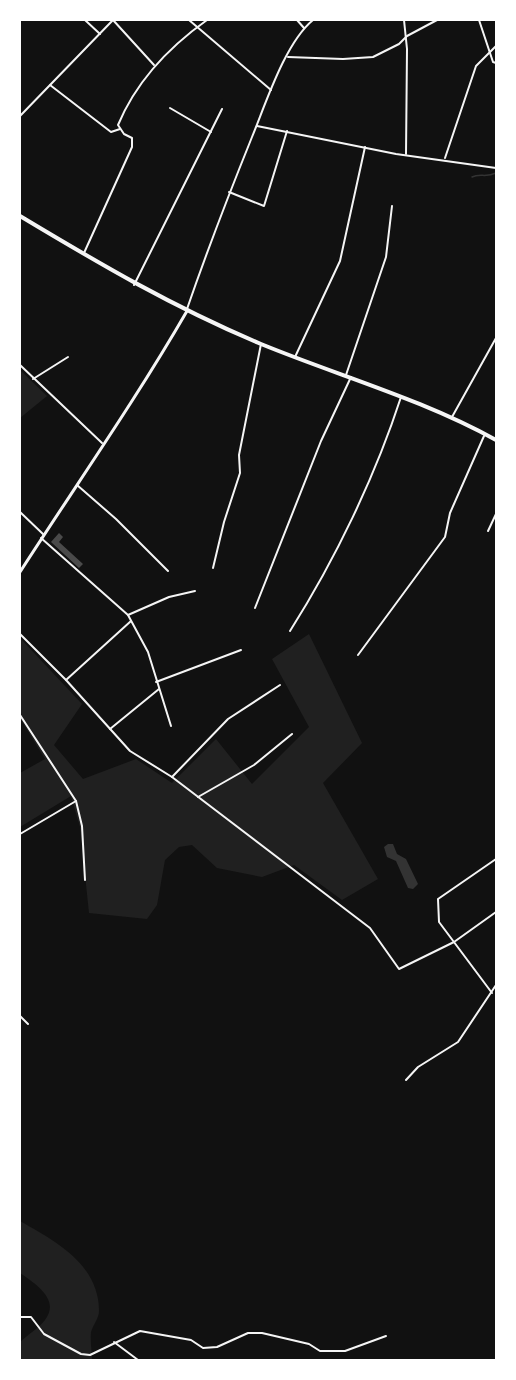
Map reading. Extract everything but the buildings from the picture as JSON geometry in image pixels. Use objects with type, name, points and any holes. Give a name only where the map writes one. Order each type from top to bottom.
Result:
[{"type":"highway","points":[[20,216],[134,285],[187,311],[261,344],[452,418],[496,440]]},
{"type":"street","points":[[85,20],[100,34]]},
{"type":"street","points":[[20,116],[113,20],[154,66]]},
{"type":"street","points":[[189,20],[271,90]]},
{"type":"street","points":[[83,255],[132,147],[132,138],[118,125],[126,106],[154,66],[196,27],[207,20]]},
{"type":"street","points":[[297,20],[304,28]]},
{"type":"street","points":[[20,572],[102,443],[142,388],[187,311],[229,192],[271,90],[304,28],[313,20]]},
{"type":"street","points":[[404,20],[407,36],[406,154]]},
{"type":"street","points":[[288,57],[343,59],[372,57],[399,44],[407,36],[436,20]]},
{"type":"street","points":[[479,20],[493,62],[496,63]]},
{"type":"street","points":[[445,160],[476,66],[496,46]]},
{"type":"street","points":[[50,85],[111,132],[120,129]]},
{"type":"street","points":[[170,108],[211,132]]},
{"type":"street","points":[[134,285],[222,109]]},
{"type":"street","points":[[256,126],[365,147],[496,168]]},
{"type":"street","points":[[229,192],[264,206],[287,131]]},
{"type":"street","points":[[295,357],[340,261],[365,147]]},
{"type":"street","points":[[255,608],[348,376],[386,257],[392,206]]},
{"type":"street","points":[[452,418],[496,338]]},
{"type":"street","points":[[213,568],[219,538],[240,473],[239,455],[261,344]]},
{"type":"street","points":[[33,379],[68,357]]},
{"type":"street","points":[[20,365],[102,443]]},
{"type":"street","points":[[20,372],[23,369]]},
{"type":"street","points":[[290,631],[307,604],[362,495],[386,444],[401,397]]},
{"type":"street","points":[[358,655],[445,537],[450,513],[485,434]]},
{"type":"street","points":[[77,485],[116,519],[168,571]]},
{"type":"street","points":[[20,512],[43,537],[128,615],[148,652],[171,726]]},
{"type":"street","points":[[488,531],[496,514]]},
{"type":"street","points":[[128,615],[170,597],[195,591]]},
{"type":"street","points":[[66,680],[132,621]]},
{"type":"street","points":[[20,634],[66,680],[130,751],[172,777],[370,928],[399,969],[454,942],[496,912]]},
{"type":"street","points":[[156,682],[241,650]]},
{"type":"street","points":[[172,777],[228,719],[280,685]]},
{"type":"street","points":[[110,729],[159,690]]},
{"type":"street","points":[[20,715],[75,801],[82,826],[85,880]]},
{"type":"street","points":[[198,797],[254,765],[292,734]]},
{"type":"street","points":[[20,834],[75,801]]},
{"type":"street","points":[[492,993],[439,922],[438,899],[496,859]]},
{"type":"street","points":[[406,1080],[418,1067],[458,1042],[496,985]]},
{"type":"street","points":[[20,1017],[28,1024]]},
{"type":"street","points":[[20,1317],[31,1317],[44,1334],[81,1354],[90,1355],[140,1331],[191,1340],[203,1348],[217,1347],[248,1334],[262,1333],[309,1344],[320,1351],[345,1351],[386,1336]]},
{"type":"street","points":[[114,1342],[138,1360]]},
{"type":"shaded area","points":[[20,370],[47,396],[20,418]]},
{"type":"shaded area","points":[[309,634],[362,743],[323,783],[378,879],[342,900],[294,865],[262,877],[217,868],[192,845],[179,847],[165,860],[157,905],[147,919],[89,913],[80,827],[71,796],[20,827],[20,773],[45,759],[20,718],[20,638],[82,704],[54,745],[83,779],[136,759],[172,783],[216,739],[252,784],[309,727],[272,659]]},
{"type":"shaded area","points":[[393,844],[397,854],[406,859],[418,884],[413,889],[408,888],[396,861],[387,857],[384,847]]},
{"type":"shaded area","points":[[20,1221],[73,1256],[92,1280],[99,1311],[91,1332],[92,1360],[20,1360],[20,1342],[45,1320],[50,1305],[44,1292],[20,1273]]},
{"type":"waterway","points":[[472,177],[496,173]]}]
